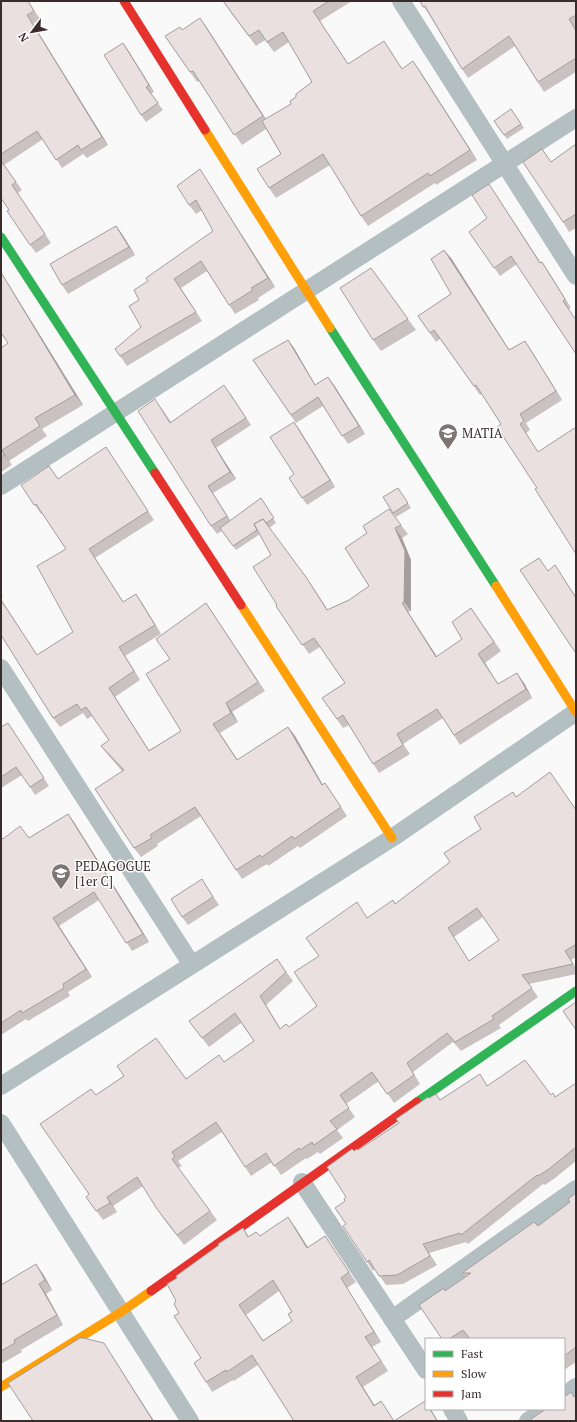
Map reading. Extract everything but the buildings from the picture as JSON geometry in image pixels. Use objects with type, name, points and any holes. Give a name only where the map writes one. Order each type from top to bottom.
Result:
[{"type":"street","points":[[1,1086],[392,838],[576,712],[124,1]]},
{"type":"street","points":[[401,1],[576,276]]},
{"type":"street","points":[[1,486],[576,118]]},
{"type":"street","points":[[1,237],[392,838]]},
{"type":"street","points":[[1,668],[192,965]]},
{"type":"street","points":[[1,1387],[121,1312],[302,1182],[576,991]]},
{"type":"street","points":[[1,1123],[190,1421]]},
{"type":"street","points":[[302,1182],[425,1368]]},
{"type":"street","points":[[392,1319],[576,1189]]},
{"type":"street","points":[[565,1395],[576,1387]]},
{"type":"street","points":[[453,1410],[459,1421]]},
{"type":"street","points":[[528,1421],[544,1410]]},
{"type":"traffic: fast","points":[[1,237],[155,473]]},
{"type":"traffic: fast","points":[[330,328],[496,586]]},
{"type":"traffic: fast","points":[[417,1102],[576,991]]},
{"type":"traffic: slow","points":[[205,130],[330,328]]},
{"type":"traffic: slow","points":[[496,586],[576,712]]},
{"type":"traffic: slow","points":[[241,605],[392,838]]},
{"type":"traffic: slow","points":[[1,1387],[121,1312],[151,1291]]},
{"type":"traffic: jam","points":[[124,1],[205,130]]},
{"type":"traffic: jam","points":[[155,473],[241,605]]},
{"type":"traffic: jam","points":[[151,1291],[417,1102]]},
{"type":"place","name":"MATIA","points":[[448,450]]},
{"type":"place","name":"PEDAGOGUE [1er C]","points":[[61,890]]}]
